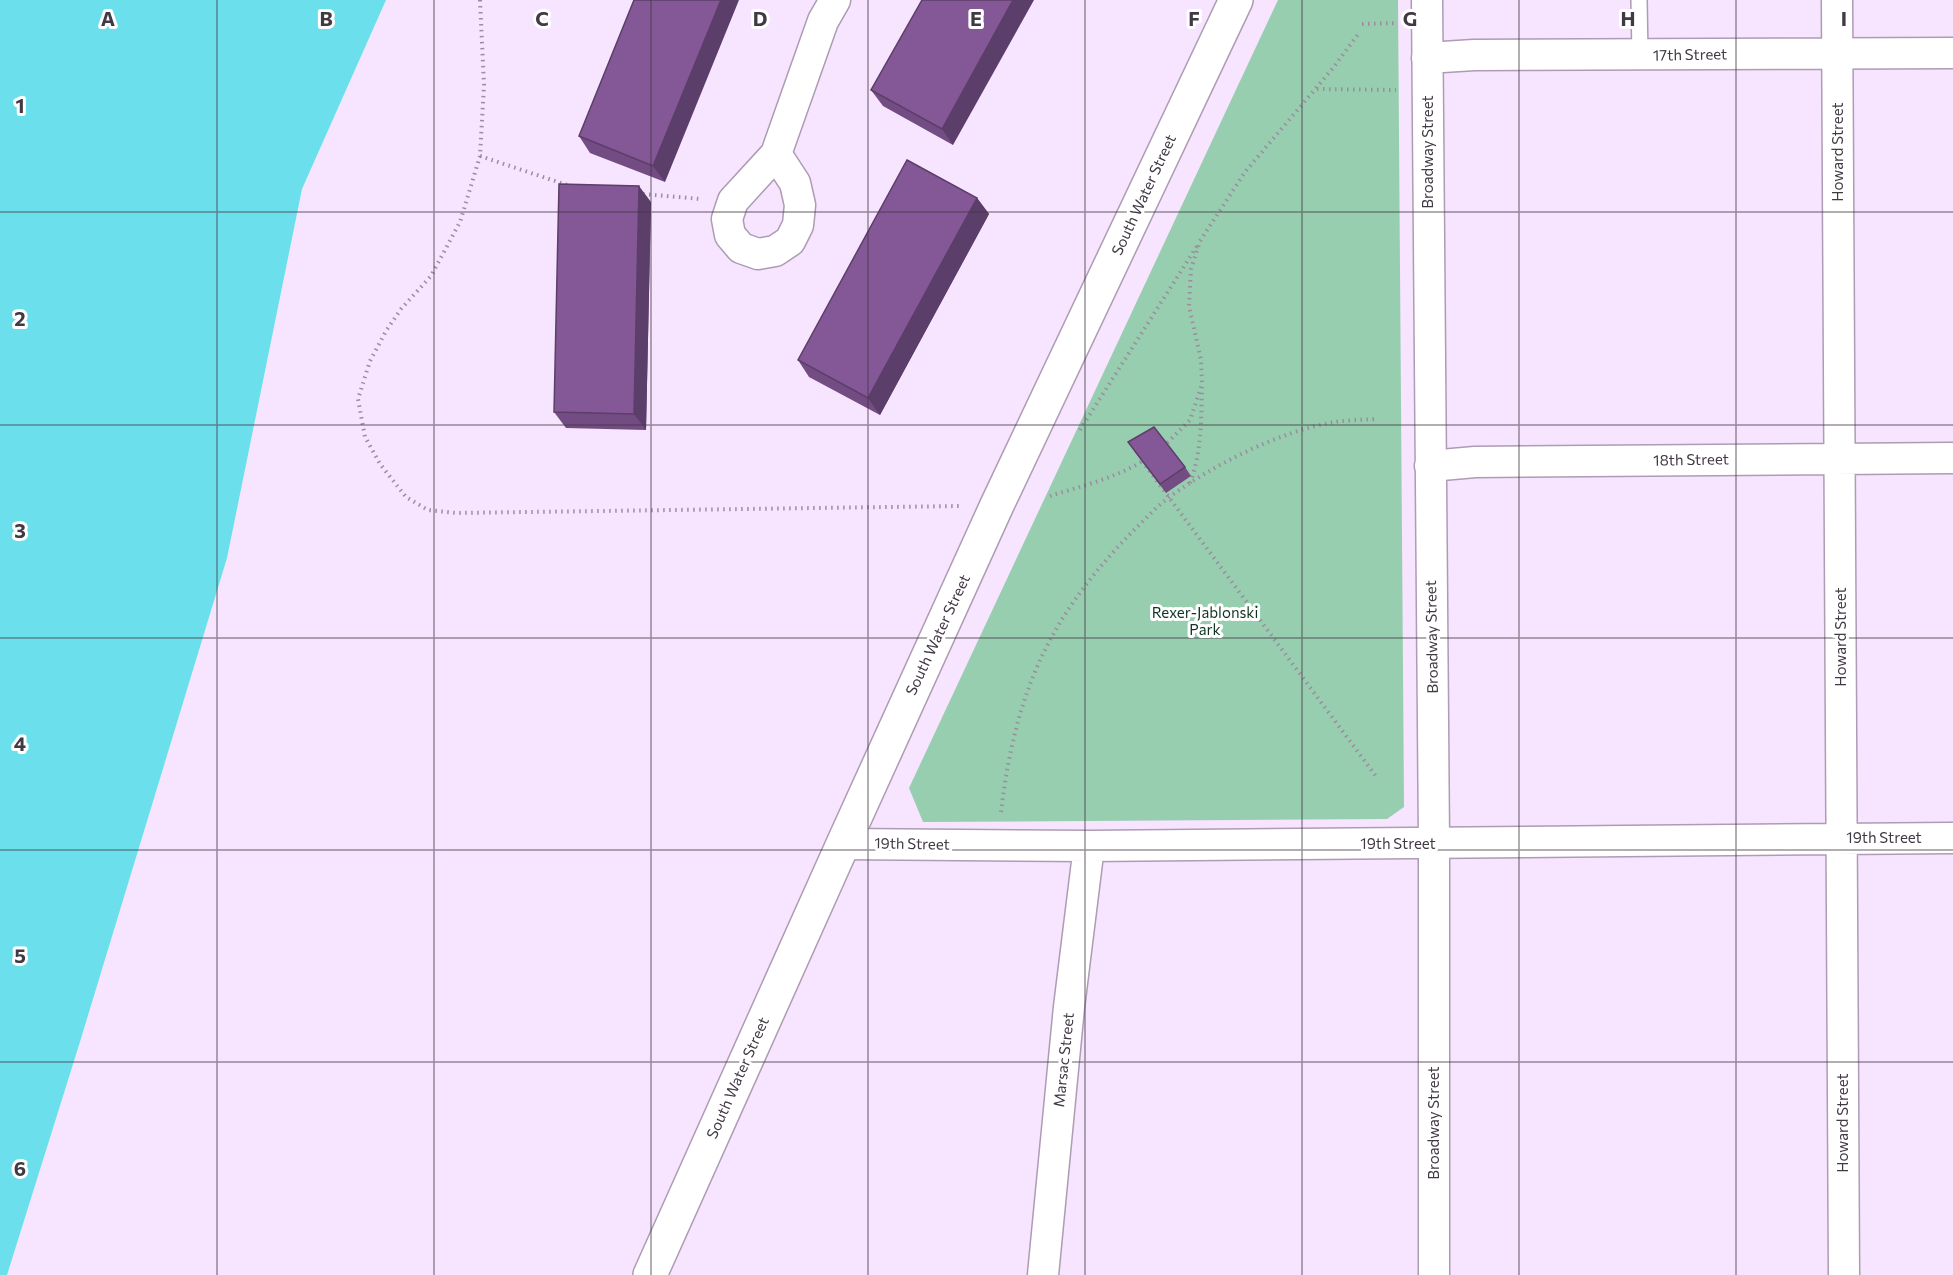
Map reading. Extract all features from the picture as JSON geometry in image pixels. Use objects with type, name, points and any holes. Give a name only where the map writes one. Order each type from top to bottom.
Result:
[{"type":"street","points":[[776,154],[795,183],[800,205],[798,225],[790,241],[775,251],[758,254],[741,248],[730,235],[727,219],[733,201],[776,154],[823,21],[835,0]]},
{"type":"street","name":"South Water Street","points":[[650,1275],[997,505],[1236,0]]},
{"type":"street","name":"Broadway Street","points":[[1427,0],[1434,843],[1434,1275]]},
{"type":"street","name":"Howard Street","points":[[1837,0],[1844,1275]]},
{"type":"street","name":"17th Street","points":[[1427,58],[1474,55],[1953,53]]},
{"type":"street","name":"18th Street","points":[[1430,466],[1475,462],[1953,458]]},
{"type":"street","name":"19th Street","points":[[843,844],[1089,846],[1953,838]]},
{"type":"street","name":"Marsac Street","points":[[1042,1275],[1069,1007],[1089,846]]},
{"type":"lane","points":[[1639,0],[1640,56]]},
{"type":"path","points":[[480,0],[484,85],[480,156],[460,222],[431,276],[401,309],[386,331],[370,361],[358,399],[365,437],[380,464],[405,497],[428,510],[456,513],[997,505]]},
{"type":"path","points":[[1362,24],[1403,23]]},
{"type":"path","points":[[1080,430],[1245,172],[1316,89],[1359,33]]},
{"type":"path","points":[[1316,89],[1403,90]]},
{"type":"path","points":[[480,156],[573,187]]},
{"type":"path","points":[[634,194],[733,201]]},
{"type":"path","points":[[1190,484],[1196,468],[1201,439],[1201,360],[1189,306],[1191,269],[1200,241]]},
{"type":"path","points":[[1159,449],[1190,420],[1202,384]]},
{"type":"path","points":[[1001,812],[1014,732],[1028,690],[1049,642],[1089,581],[1121,543],[1169,498],[1249,451],[1279,438],[1334,422],[1376,419]]},
{"type":"path","points":[[1050,496],[1094,481],[1142,461],[1150,455]]},
{"type":"path","points":[[1142,461],[1378,779]]},
{"type":"green space","name":"Rexer-Jablonski Park","points":[[1278,0],[1398,0],[1404,807],[1387,819],[923,822],[909,788]]},
{"type":"water","points":[[0,0],[386,0],[302,189],[227,558],[7,1275],[0,1275]]},
{"type":"building","points":[[634,0],[721,0],[653,166],[579,136]]},
{"type":"building","points":[[922,0],[1013,0],[942,129],[871,90]]},
{"type":"building","points":[[907,160],[977,198],[868,398],[798,360]]},
{"type":"building","points":[[559,184],[639,186],[634,414],[554,412]]},
{"type":"building","points":[[1154,427],[1185,467],[1160,484],[1128,442]]}]
